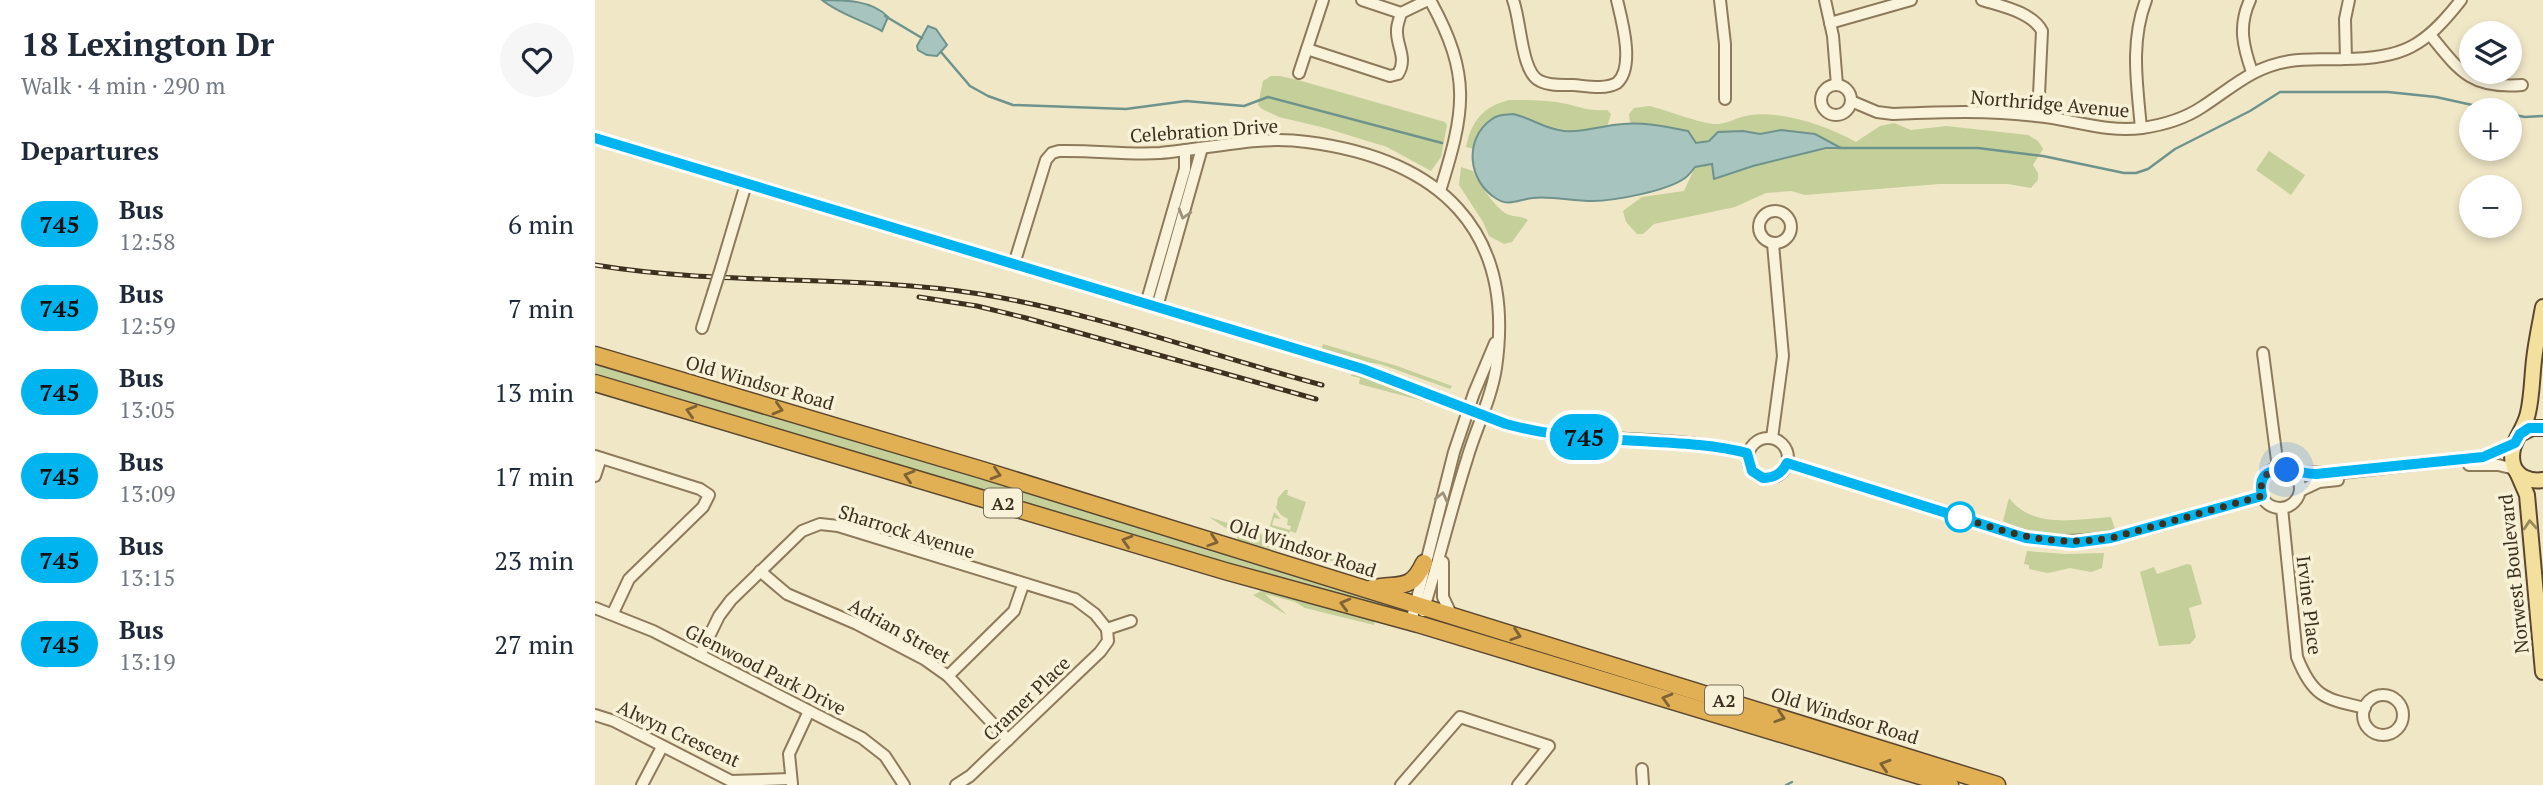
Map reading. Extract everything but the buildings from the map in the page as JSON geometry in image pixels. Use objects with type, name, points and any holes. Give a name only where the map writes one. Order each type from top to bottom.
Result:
[{"type":"highway","name":"Old Windsor Road","points":[[595,355],[982,470],[1997,785]]},
{"type":"highway","name":"Old Windsor Road","points":[[595,383],[1225,570],[1415,623],[1950,785]]},
{"type":"highway","points":[[1368,590],[1411,583],[1417,578],[1424,563]]},
{"type":"main road","points":[[2517,438],[2528,414],[2534,356],[2543,307]]},
{"type":"main road","points":[[2517,438],[2532,428],[2543,428]]},
{"type":"main road","name":"Norwest Boulevard","points":[[2517,438],[2512,456],[2527,495],[2539,586],[2543,671]]},
{"type":"main road","points":[[2516,470],[2530,480],[2543,480]]},
{"type":"street","points":[[1299,73],[1323,0]]},
{"type":"street","points":[[1362,0],[1401,13],[1429,0],[1442,20],[1457,61],[1461,98],[1457,133],[1440,191]]},
{"type":"street","points":[[1513,0],[1519,17],[1527,66],[1532,75],[1546,83],[1602,87],[1617,83],[1625,71],[1623,29],[1616,0]]},
{"type":"street","points":[[1720,0],[1725,44],[1725,99]]},
{"type":"street","points":[[1825,0],[1837,85],[1827,88],[1821,101],[1825,110],[1834,115],[1849,108],[1851,101]]},
{"type":"street","points":[[1830,23],[1910,0]]},
{"type":"street","points":[[1982,0],[2026,16],[2038,23],[2042,31],[2038,116]]},
{"type":"street","points":[[2141,128],[2134,61],[2139,19],[2146,0]]},
{"type":"street","points":[[2250,0],[2241,24],[2242,44],[2252,72]]},
{"type":"street","points":[[2346,60],[2345,19],[2349,0]]},
{"type":"street","name":"Northridge Avenue","points":[[1837,85],[1847,90],[1851,101],[1893,114],[1956,112],[2038,116],[2102,128],[2141,128],[2182,118],[2252,72],[2291,61],[2346,60],[2401,52],[2431,36],[2461,0]]},
{"type":"street","points":[[1307,49],[1391,76],[1398,74],[1403,59],[1397,31],[1401,13]]},
{"type":"street","points":[[2431,36],[2463,74],[2500,87],[2522,85]]},
{"type":"street","points":[[595,138],[1363,369],[1506,424],[1547,433],[1682,443],[1747,453]]},
{"type":"street","name":"Celebration Drive","points":[[1014,264],[1046,160],[1052,153],[1067,150],[1135,154],[1250,141],[1306,142],[1347,149],[1404,167],[1440,191],[1464,216],[1487,254],[1498,294],[1500,314],[1496,369],[1483,415],[1467,456],[1442,553],[1420,606]]},
{"type":"street","points":[[1151,305],[1202,148]]},
{"type":"street","points":[[1151,305],[1185,169],[1185,150]]},
{"type":"street","points":[[702,328],[747,184]]},
{"type":"street","points":[[1772,438],[1783,356],[1773,244]]},
{"type":"street","name":"Celebration Drive","points":[[1420,606],[1424,563],[1454,452],[1468,408],[1499,334]]},
{"type":"street","points":[[2263,353],[2278,468]]},
{"type":"street","points":[[1772,438],[1778,440],[1787,451],[1787,463],[1782,472],[1763,478],[1752,471],[1747,453],[1759,440],[1772,438]]},
{"type":"street","points":[[2291,472],[2298,479],[2299,491],[2292,504],[2282,508],[2271,506],[2262,496],[2260,488],[2262,480],[2269,472],[2278,468],[2291,472],[2341,473],[2483,457],[2517,438]]},
{"type":"street","points":[[595,476],[598,457],[700,489],[709,495],[703,507],[629,579],[613,613]]},
{"type":"street","points":[[1787,463],[2026,538],[2049,542],[2073,543],[2111,538],[2262,496]]},
{"type":"street","points":[[2299,491],[2319,482],[2416,470],[2498,465],[2516,470]]},
{"type":"street","name":"Irvine Place","points":[[2282,508],[2297,657],[2304,676],[2322,695],[2334,702],[2365,708]]},
{"type":"street","name":"Sharrock Avenue","points":[[700,654],[725,607],[802,531],[820,524],[838,526],[1075,599],[1095,614],[1107,629]]},
{"type":"street","points":[[1442,553],[1443,597],[1451,614]]},
{"type":"street","name":"Adrian Street","points":[[760,571],[787,594],[857,624],[924,659],[948,676],[1008,740]]},
{"type":"street","points":[[948,676],[1014,611],[1023,585]]},
{"type":"street","points":[[1415,623],[1420,606]]},
{"type":"street","name":"Glenwood Park Drive","points":[[595,608],[613,613],[700,654],[862,738],[879,750],[893,765],[904,785]]},
{"type":"street","points":[[1107,629],[1131,621]]},
{"type":"street","name":"Cramer Place","points":[[956,785],[970,776],[1100,652],[1108,641],[1107,629]]},
{"type":"street","points":[[791,782],[789,754],[809,711]]},
{"type":"street","name":"Alwyn Crescent","points":[[595,715],[614,721],[731,783],[791,782]]},
{"type":"street","points":[[1401,785],[1460,717],[1549,746],[1518,785]]},
{"type":"street","points":[[642,785],[662,747]]},
{"type":"street","points":[[1642,769],[1643,785]]},
{"type":"green space","points":[[1271,76],[1298,80],[1445,122],[1447,125],[1441,157],[1431,171],[1387,147],[1279,117],[1262,109],[1258,105],[1263,81]]},
{"type":"green space","points":[[1509,100],[1553,102],[1590,110],[1607,110],[1611,114],[1607,127],[1586,131],[1555,129],[1526,117],[1477,140],[1474,149],[1466,147],[1480,116],[1492,106]]},
{"type":"green space","points":[[1649,106],[1712,124],[1751,115],[1777,115],[1819,125],[1856,142],[1880,126],[1894,123],[1911,130],[1946,126],[2028,135],[2038,141],[2043,149],[2033,165],[2038,173],[2038,180],[2031,188],[2008,184],[1939,184],[1805,195],[1791,191],[1766,193],[1735,207],[1654,224],[1643,234],[1637,234],[1626,222],[1623,211],[1642,197],[1684,191],[1695,167],[1712,164],[1715,179],[1792,156],[1839,148],[1781,130],[1760,134],[1743,131],[1696,143],[1651,124],[1630,124],[1629,114],[1634,108]]},
{"type":"green space","points":[[2269,151],[2305,175],[2291,195],[2256,170]]},
{"type":"green space","points":[[1461,167],[1473,171],[1488,195],[1503,211],[1528,220],[1512,242],[1504,244],[1489,236],[1459,185]]},
{"type":"green space","points":[[1323,344],[1452,386],[1450,389],[1380,364],[1356,361],[1321,351]]},
{"type":"green space","points":[[595,361],[1406,608],[1405,611],[1390,611],[873,460],[595,373]]},
{"type":"green space","points":[[1353,371],[1435,404],[1359,384],[1360,378],[1351,376]]},
{"type":"green space","points":[[1288,490],[1287,495],[1306,502],[1296,533],[1290,531],[1287,538],[1268,532],[1274,512],[1281,519],[1274,518],[1272,525],[1290,530],[1288,519],[1276,508],[1278,498]]},
{"type":"green space","points":[[2009,498],[2019,508],[2043,519],[2111,517],[2115,529],[2058,534],[2029,530],[2003,521]]},
{"type":"green space","points":[[1209,517],[1341,560],[1325,562],[1239,541],[1235,534]]},
{"type":"green space","points":[[2027,551],[2104,553],[2102,568],[2091,572],[2070,568],[2048,573],[2029,569],[2029,565],[2024,564]]},
{"type":"green space","points":[[2191,565],[2202,604],[2189,608],[2196,637],[2190,644],[2159,646],[2140,572],[2154,567],[2157,574]]},
{"type":"green space","points":[[1265,589],[1375,620],[1374,625],[1305,608],[1295,602],[1265,594],[1287,615],[1253,595]]},
{"type":"water","points":[[822,0],[866,4],[882,11],[888,17],[882,31]]},
{"type":"water","points":[[928,26],[936,29],[947,45],[937,56],[918,50],[917,46]]},
{"type":"water","points":[[1513,114],[1564,131],[1631,124],[1664,126],[1688,131],[1696,143],[1709,141],[1718,132],[1743,131],[1760,134],[1781,130],[1815,134],[1841,148],[1826,148],[1753,166],[1714,179],[1712,164],[1695,167],[1677,183],[1626,197],[1592,201],[1540,198],[1506,202],[1487,192],[1480,182],[1475,171],[1473,149],[1476,138],[1492,119],[1499,115]]},
{"type":"waterway","points":[[885,16],[922,38]]},
{"type":"waterway","points":[[941,52],[970,86],[1013,105],[1126,109],[1186,101],[1244,106],[1268,97],[1442,143]]},
{"type":"waterway","points":[[1839,148],[1978,148],[2043,156],[2124,173],[2136,173],[2148,169],[2175,149],[2250,111],[2280,92],[2388,92],[2459,102]]},
{"type":"waterway","points":[[2522,116],[2543,116]]},
{"type":"waterway","points":[[1786,785],[1792,782]]},
{"type":"railway","points":[[595,265],[691,276],[884,284],[980,294],[1109,323],[1322,385]]},
{"type":"railway","points":[[919,297],[977,306],[1026,318],[1316,399]]},
{"type":"bus line","name":"745","points":[[595,138],[1363,369],[1506,424],[1570,436],[1682,443],[1736,450],[1747,453],[1752,471],[1763,478],[1782,472],[1787,463],[2026,538],[2049,542],[2073,543],[2111,538],[2262,496],[2262,480],[2269,472],[2278,468],[2316,474],[2341,473],[2483,457],[2515,443],[2520,434],[2529,428],[2543,428]]},
{"type":"route","points":[[1960,517],[1957,516],[2026,538],[2049,542],[2094,541],[2262,496],[2262,480],[2269,472],[2278,468],[2287,470]]}]
